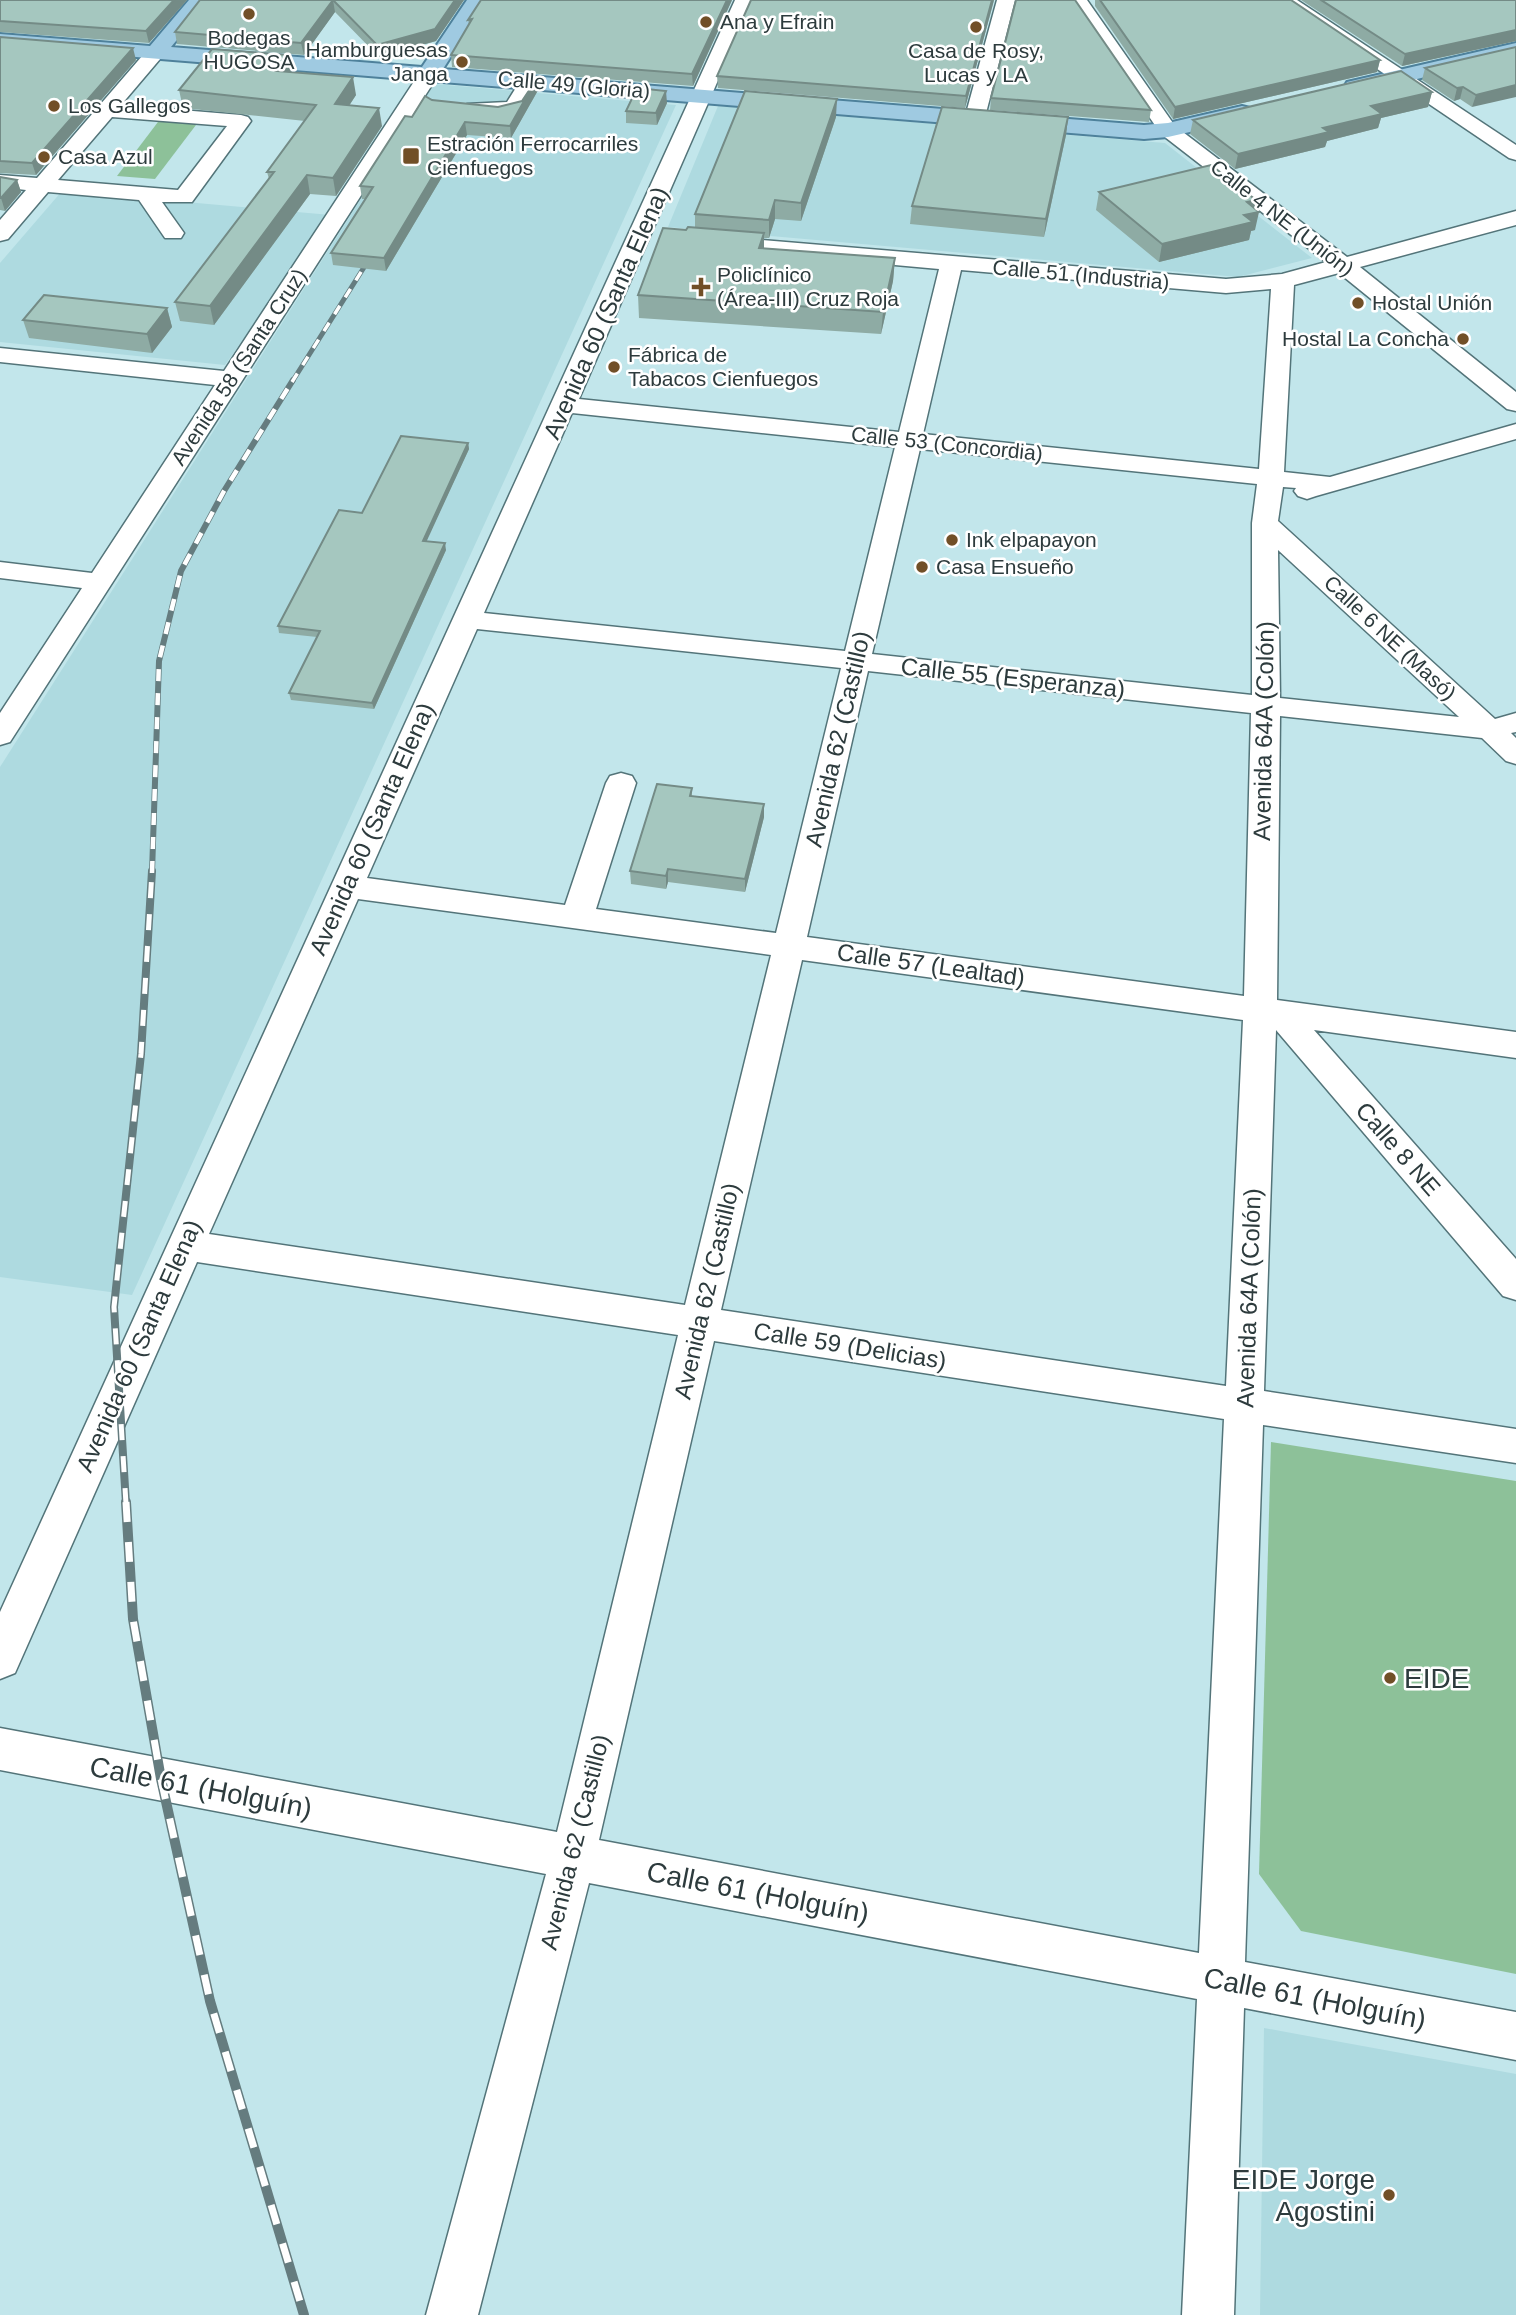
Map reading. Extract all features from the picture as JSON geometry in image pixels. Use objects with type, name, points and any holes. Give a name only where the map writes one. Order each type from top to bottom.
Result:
[{"type":"main road","points":[[156,52],[200,0]]},
{"type":"main road","name":"Avenida 58 (Santa Cruz)","points":[[444,87],[477,0]]},
{"type":"main road","name":"Calle 49 (Gloria)","points":[[0,40],[156,52],[444,87],[529,82],[1144,132],[1168,130],[1259,109]]},
{"type":"main road","points":[[1336,92],[1516,49]]},
{"type":"street","name":"Avenida 60 (Santa Elena)","points":[[0,1659],[466,619],[566,405],[652,237],[702,96],[744,0]]},
{"type":"street","points":[[975,117],[1006,0]]},
{"type":"street","points":[[1284,0],[1516,154]]},
{"type":"street","points":[[1056,1],[1084,1]]},
{"type":"street","name":"Calle 4 NE (Unión)","points":[[1084,1],[1168,130],[1342,263],[1516,404]]},
{"type":"street","points":[[0,234],[156,52]]},
{"type":"street","points":[[444,87],[499,110],[515,106],[529,82]]},
{"type":"street","name":"Avenida 58 (Santa Cruz)","points":[[0,734],[231,379],[444,87]]},
{"type":"street","points":[[0,181],[184,197],[241,121],[106,110]]},
{"type":"street","points":[[146,194],[173,233]]},
{"type":"street","name":"Calle 51 (Industria)","points":[[693,240],[1226,286],[1283,281],[1516,218]]},
{"type":"street","name":"Avenida 62 (Castillo)","points":[[452,2315],[573,1857],[951,264]]},
{"type":"street","name":"Avenida 64A (Colón)","points":[[1208,2315],[1244,1405],[1270,1012],[1266,706],[1268,501],[1283,281]]},
{"type":"street","points":[[0,355],[231,379]]},
{"type":"street","name":"Calle 53 (Concordia)","points":[[566,405],[909,441],[1268,501],[1516,431]]},
{"type":"street","name":"Calle 6 NE (Masó)","points":[[1268,501],[1503,726],[1516,754]]},
{"type":"street","points":[[0,570],[99,582]]},
{"type":"street","name":"Calle 55 (Esperanza)","points":[[466,619],[1266,706],[1503,726]]},
{"type":"street","points":[[578,917],[621,783]]},
{"type":"street","name":"Calle 57 (Lealtad)","points":[[346,886],[1516,1045]]},
{"type":"street","name":"Calle 8 NE","points":[[1270,1012],[1516,1285]]},
{"type":"street","name":"Calle 59 (Delicias)","points":[[184,1245],[1516,1447]]},
{"type":"street","name":"Calle 61 (Holguín)","points":[[0,1748],[1516,2036]]},
{"type":"shaded area","points":[[434,84],[676,105],[132,1295],[0,1277],[0,767]]},
{"type":"shaded area","points":[[718,106],[1165,143],[1312,258],[1238,277],[668,227]]},
{"type":"shaded area","points":[[62,191],[331,215],[225,365],[0,342],[0,263]]},
{"type":"shaded area","name":"EIDE Jorge Agostini","points":[[1264,2028],[1516,2074],[1516,2315],[1260,2315]]},
{"type":"green space","points":[[161,118],[199,121],[155,179],[117,176]]},
{"type":"green space","name":"EIDE","points":[[1271,1442],[1516,1481],[1516,1974],[1301,1931],[1259,1874]]},
{"type":"building","points":[[0,0],[174,0],[146,31],[0,21]]},
{"type":"building","points":[[200,0],[333,0],[301,43],[175,32]]},
{"type":"building","points":[[333,0],[455,0],[435,29],[377,45]]},
{"type":"building","points":[[481,0],[727,0],[692,74],[451,55]]},
{"type":"building","points":[[751,0],[992,0],[966,96],[717,76]]},
{"type":"building","points":[[1016,0],[1075,0],[1151,110],[991,98]]},
{"type":"building","points":[[1100,0],[1291,0],[1380,60],[1175,107]]},
{"type":"building","points":[[1321,0],[1516,0],[1516,30],[1405,54]]},
{"type":"building","points":[[0,37],[133,48],[32,163],[0,161]]},
{"type":"building","points":[[1516,47],[1516,85],[1476,95],[1463,87],[1457,88],[1425,68]]},
{"type":"building","points":[[212,49],[288,55],[276,71],[353,77],[335,104],[379,108],[333,178],[307,175],[210,306],[175,302],[274,172],[267,172],[316,105],[179,90]]},
{"type":"building","points":[[1401,71],[1432,92],[1371,106],[1382,114],[1323,128],[1329,132],[1238,154],[1193,120]]},
{"type":"building","points":[[536,80],[510,126],[465,122],[384,258],[331,253],[373,187],[360,186],[405,116],[412,117],[425,96],[432,100],[498,107],[522,101]]},
{"type":"building","points":[[637,88],[666,91],[656,113],[626,111]]},
{"type":"building","points":[[745,91],[837,99],[801,203],[775,200],[769,220],[695,214]]},
{"type":"building","points":[[942,107],[1068,117],[1046,219],[912,206]]},
{"type":"building","points":[[1211,165],[1256,200],[1247,202],[1259,212],[1244,215],[1253,222],[1162,244],[1099,192]]},
{"type":"building","points":[[0,177],[17,180],[1,198],[0,198]]},
{"type":"building","points":[[688,227],[764,233],[759,248],[895,258],[883,312],[638,295],[663,228],[686,230]]},
{"type":"building","points":[[44,295],[167,308],[147,334],[23,320]]},
{"type":"building","points":[[401,436],[468,443],[423,541],[445,543],[372,703],[289,693],[320,631],[278,626],[339,510],[362,513]]},
{"type":"building","points":[[657,784],[692,788],[690,796],[764,804],[745,879],[668,869],[666,876],[630,871]]},
{"type":"railway","points":[[292,382],[373,253]]},
{"type":"railway","points":[[152,873],[159,661],[181,571],[224,491],[293,380]]},
{"type":"railway","points":[[126,1504],[114,1307],[141,1054],[152,871]]},
{"type":"railway","points":[[126,1502],[133,1619],[161,1779],[210,2001],[304,2315]]},
{"type":"place","name":"Bodegas HUGOSA","points":[[249,14]]},
{"type":"place","name":"Ana y Efrain","points":[[706,22]]},
{"type":"place","name":"Casa de Rosy, Lucas y LA","points":[[976,27]]},
{"type":"place","name":"Hamburguesas Janga","points":[[462,62]]},
{"type":"place","name":"Los Gallegos","points":[[54,106]]},
{"type":"place","name":"Estración Ferrocarriles Cienfuegos","points":[[411,156]]},
{"type":"place","name":"Casa Azul","points":[[44,157]]},
{"type":"place","name":"Policlínico (Área-III) Cruz Roja","points":[[701,287]]},
{"type":"place","name":"Hostal Unión","points":[[1358,303]]},
{"type":"place","name":"Hostal La Concha","points":[[1463,339]]},
{"type":"place","name":"Fábrica de Tabacos Cienfuegos","points":[[614,367]]},
{"type":"place","name":"Ink elpapayon","points":[[952,540]]},
{"type":"place","name":"Casa Ensueño","points":[[922,567]]},
{"type":"place","name":"EIDE","points":[[1390,1678]]},
{"type":"place","name":"EIDE Jorge Agostini","points":[[1389,2195]]}]
